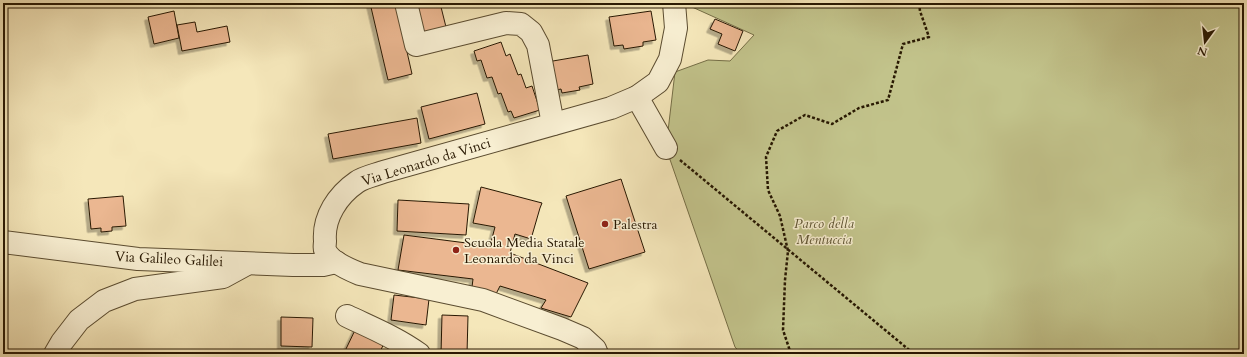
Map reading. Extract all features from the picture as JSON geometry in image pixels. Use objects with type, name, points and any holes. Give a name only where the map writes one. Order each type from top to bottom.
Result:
[{"type":"street","points":[[406,3],[416,45],[506,23],[521,24],[531,32],[538,45],[553,124]]},
{"type":"street","name":"Via Leonardo da Vinci","points":[[597,354],[595,349],[583,338],[483,300],[360,274],[336,262],[325,251],[324,232],[328,217],[338,199],[358,181],[383,172],[611,108],[637,97],[658,82],[670,59],[676,28],[674,3]]},
{"type":"street","points":[[637,97],[666,148]]},
{"type":"street","name":"Via Galileo Galilei","points":[[3,242],[138,259],[323,265],[336,262]]},
{"type":"street","points":[[56,354],[62,342],[79,320],[104,301],[135,290],[223,277],[248,263]]},
{"type":"street","points":[[347,316],[406,344],[419,354]]},
{"type":"path","points":[[790,354],[783,330],[788,251],[780,216],[768,190],[766,157],[777,131],[805,115],[832,124],[858,108],[888,100],[903,44],[930,37],[920,11],[919,3]]},
{"type":"path","points":[[666,148],[788,251],[914,354]]},
{"type":"green space","name":"Parco della Mentuccia","points":[[691,3],[1244,3],[1244,354],[741,354],[735,347],[666,148],[675,72],[708,60],[730,61],[754,35],[692,7]]},
{"type":"building","points":[[370,3],[396,3],[412,74],[388,80]]},
{"type":"building","points":[[416,3],[440,3],[446,27],[422,33]]},
{"type":"building","points":[[174,11],[179,38],[154,44],[148,17]]},
{"type":"building","points":[[651,11],[656,40],[643,42],[643,46],[624,49],[623,45],[614,46],[609,17]]},
{"type":"building","points":[[715,19],[743,31],[735,51],[718,44],[722,34],[710,29]]},
{"type":"building","points":[[195,22],[197,32],[227,26],[230,42],[182,51],[177,25]]},
{"type":"building","points":[[501,42],[506,56],[510,54],[518,75],[521,74],[526,88],[532,86],[540,110],[514,118],[511,111],[508,112],[501,93],[498,94],[492,77],[487,78],[481,60],[477,61],[474,51]]},
{"type":"building","points":[[588,55],[593,84],[579,87],[580,90],[562,93],[561,89],[552,91],[547,62]]},
{"type":"building","points":[[477,93],[485,124],[429,139],[421,107]]},
{"type":"building","points":[[417,118],[421,143],[333,159],[328,134]]},
{"type":"building","name":"Palestra","points":[[621,179],[645,252],[589,269],[566,196]]},
{"type":"building","name":"Scuola Media Statale Leonardo da Vinci","points":[[481,187],[542,203],[531,239],[515,234],[510,253],[588,283],[571,317],[541,308],[546,300],[500,286],[496,294],[472,287],[473,279],[398,270],[404,235],[490,246],[495,227],[473,223]]},
{"type":"building","points":[[123,196],[126,226],[112,227],[112,231],[101,232],[101,228],[91,229],[88,199]]},
{"type":"building","points":[[398,200],[469,204],[466,235],[397,231]]},
{"type":"building","points":[[394,295],[429,299],[426,325],[391,320]]},
{"type":"building","points":[[442,315],[468,316],[467,354],[441,354]]},
{"type":"building","points":[[281,317],[313,318],[312,347],[281,346]]},
{"type":"building","points":[[357,326],[386,339],[379,354],[352,354],[345,351]]},
{"type":"place","name":"Palestra","points":[[605,224]]},
{"type":"place","name":"Scuola Media Statale Leonardo da Vinci","points":[[456,250]]}]
